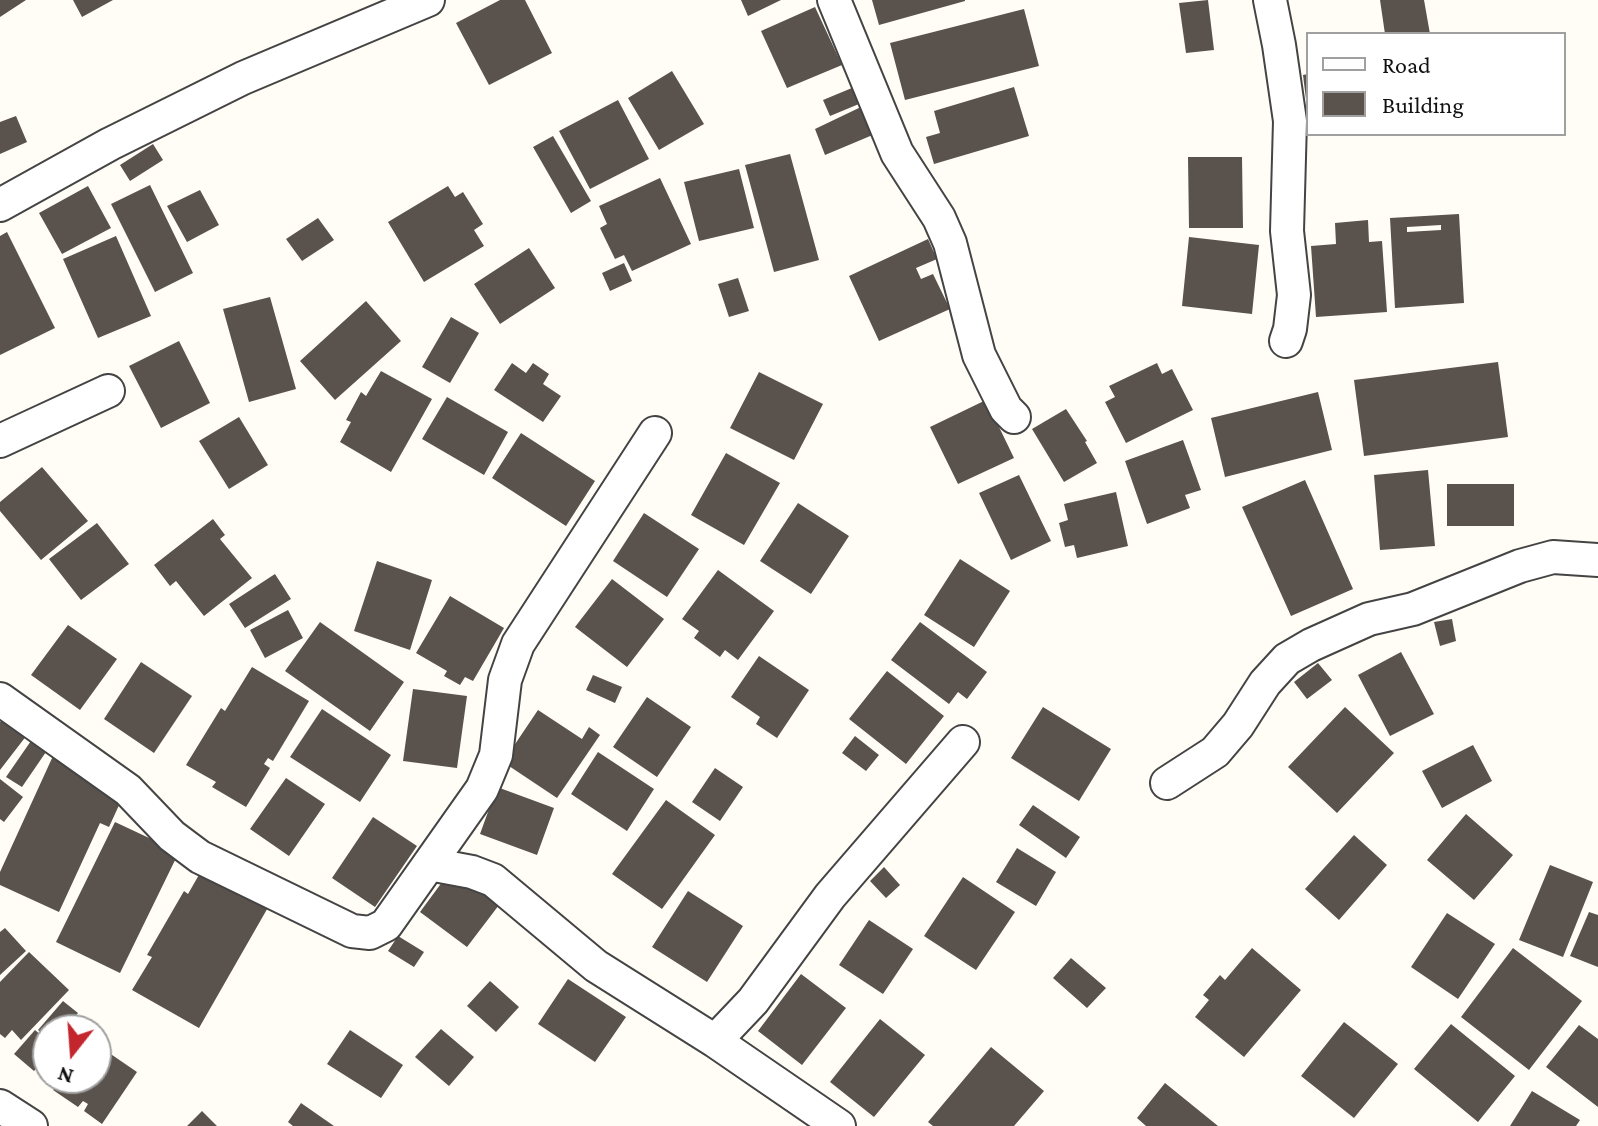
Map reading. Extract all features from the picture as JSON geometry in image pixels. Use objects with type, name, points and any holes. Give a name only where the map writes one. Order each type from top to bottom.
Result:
[{"type":"street","points":[[0,205],[110,144],[243,78],[428,0]]},
{"type":"street","points":[[834,0],[897,153],[939,218],[950,243],[979,355],[1006,409],[1014,417]]},
{"type":"street","points":[[1270,0],[1290,121],[1287,231],[1294,295],[1286,341]]},
{"type":"street","points":[[0,441],[108,391]]},
{"type":"street","points":[[0,699],[128,790],[172,836],[200,857],[352,931],[370,933],[386,925],[482,789],[496,755],[505,680],[518,644],[655,433]]},
{"type":"street","points":[[1167,783],[1215,752],[1238,725],[1265,683],[1287,659],[1311,645],[1369,619],[1413,609],[1520,566],[1553,557],[1598,560]]},
{"type":"street","points":[[715,1041],[753,1001],[830,896],[963,742]]},
{"type":"street","points":[[429,864],[472,872],[493,880],[596,966],[715,1041],[839,1126]]},
{"type":"street","points":[[0,1106],[31,1126]]},
{"type":"street","points":[[803,1126],[817,1126]]},
{"type":"building","points":[[0,0],[26,0],[0,17]]},
{"type":"building","points":[[73,0],[113,0],[82,17]]},
{"type":"building","points":[[500,0],[525,0],[552,53],[489,85],[456,23]]},
{"type":"building","points":[[741,0],[781,0],[748,16]]},
{"type":"building","points":[[872,0],[965,0],[965,1],[879,25]]},
{"type":"building","points":[[1208,0],[1214,50],[1186,53],[1179,3]]},
{"type":"building","points":[[1380,0],[1424,0],[1430,32],[1385,32]]},
{"type":"building","points":[[815,7],[842,65],[787,88],[761,31]]},
{"type":"building","points":[[1024,9],[1039,66],[905,100],[890,43]]},
{"type":"building","points":[[672,71],[704,124],[659,150],[628,98]]},
{"type":"building","points":[[864,83],[871,99],[830,116],[823,100]]},
{"type":"building","points":[[1014,87],[1029,136],[934,164],[926,137],[940,133],[934,111]]},
{"type":"building","points":[[618,100],[649,159],[590,189],[559,131]]},
{"type":"building","points":[[863,106],[875,134],[825,155],[815,129]]},
{"type":"building","points":[[16,116],[27,142],[0,154],[0,122]]},
{"type":"building","points":[[553,136],[591,201],[571,213],[533,147]]},
{"type":"building","points":[[153,144],[163,160],[130,181],[120,165]]},
{"type":"building","points":[[790,154],[819,260],[774,272],[745,165]]},
{"type":"building","points":[[1188,157],[1242,157],[1243,228],[1189,228]]},
{"type":"building","points":[[739,169],[754,228],[699,241],[684,182]]},
{"type":"building","points":[[660,178],[691,244],[632,271],[624,255],[615,259],[600,228],[607,224],[599,206]]},
{"type":"building","points":[[150,185],[193,273],[155,292],[111,204]]},
{"type":"building","points":[[88,186],[111,228],[62,254],[39,213]]},
{"type":"building","points":[[448,186],[455,197],[463,192],[483,224],[474,230],[484,246],[424,282],[388,222]]},
{"type":"building","points":[[200,190],[219,225],[187,242],[167,206]]},
{"type":"building","points":[[1459,214],[1464,303],[1395,308],[1390,218]],"holes":[[[1441,225],[1441,230],[1407,232],[1407,227]]]},
{"type":"building","points":[[318,218],[334,240],[302,261],[286,239]]},
{"type":"building","points":[[1368,220],[1369,242],[1382,241],[1387,312],[1316,317],[1311,246],[1336,244],[1335,223]]},
{"type":"building","points":[[7,232],[55,328],[0,355],[0,236]]},
{"type":"building","points":[[116,236],[151,316],[98,338],[63,259]]},
{"type":"building","points":[[1189,237],[1259,245],[1252,314],[1182,306]]},
{"type":"building","points":[[928,239],[937,259],[916,268],[921,279],[933,274],[950,309],[879,341],[849,276]]},
{"type":"building","points":[[529,248],[555,288],[500,324],[474,284]]},
{"type":"building","points":[[624,263],[632,281],[610,291],[602,273]]},
{"type":"building","points":[[738,278],[749,311],[729,317],[718,284]]},
{"type":"building","points":[[270,297],[296,389],[249,402],[223,309]]},
{"type":"building","points":[[366,301],[401,341],[335,400],[300,361]]},
{"type":"building","points":[[451,317],[479,333],[450,383],[422,367]]},
{"type":"building","points":[[179,341],[210,403],[161,428],[129,366]]},
{"type":"building","points":[[1498,362],[1508,437],[1364,456],[1354,380]]},
{"type":"building","points":[[512,363],[526,373],[533,363],[549,374],[543,384],[561,396],[543,422],[494,390]]},
{"type":"building","points":[[1157,363],[1162,374],[1172,369],[1193,410],[1126,443],[1105,402],[1115,397],[1109,386]]},
{"type":"building","points":[[381,371],[432,399],[391,472],[340,442],[351,422],[346,420],[361,392],[366,396]]},
{"type":"building","points":[[759,372],[823,404],[794,460],[730,428]]},
{"type":"building","points":[[1318,392],[1332,450],[1225,477],[1211,418]]},
{"type":"building","points":[[447,397],[508,432],[484,475],[422,439]]},
{"type":"building","points":[[986,400],[1014,458],[958,484],[930,427]]},
{"type":"building","points":[[1066,409],[1097,463],[1064,482],[1032,429]]},
{"type":"building","points":[[239,417],[268,465],[229,489],[199,441]]},
{"type":"building","points":[[521,433],[595,481],[566,526],[492,478]]},
{"type":"building","points":[[1183,440],[1201,490],[1185,495],[1190,508],[1147,524],[1125,461]]},
{"type":"building","points":[[726,453],[780,483],[744,545],[691,515]]},
{"type":"building","points":[[42,467],[88,521],[41,560],[0,511],[0,502]]},
{"type":"building","points":[[1428,470],[1435,546],[1380,550],[1374,475]]},
{"type":"building","points":[[1019,475],[1051,541],[1011,560],[979,493]]},
{"type":"building","points":[[1305,480],[1353,589],[1291,616],[1242,507]]},
{"type":"building","points":[[1447,484],[1514,484],[1514,526],[1447,526]]},
{"type":"building","points":[[1116,492],[1128,546],[1077,558],[1074,545],[1065,547],[1059,523],[1068,520],[1064,504]]},
{"type":"building","points":[[798,503],[849,536],[811,594],[760,561]]},
{"type":"building","points":[[644,513],[699,549],[667,597],[613,561]]},
{"type":"building","points":[[213,519],[225,535],[220,539],[252,578],[204,616],[176,581],[170,586],[154,565]]},
{"type":"building","points":[[97,523],[129,564],[81,600],[49,559]]},
{"type":"building","points":[[960,559],[1010,591],[974,647],[924,615]]},
{"type":"building","points":[[377,561],[432,580],[410,650],[354,631]]},
{"type":"building","points":[[718,570],[774,611],[738,660],[725,650],[720,657],[694,638],[699,631],[682,619]]},
{"type":"building","points":[[275,574],[291,599],[245,628],[229,604]]},
{"type":"building","points":[[612,579],[664,619],[627,667],[575,627]]},
{"type":"building","points":[[450,596],[504,628],[473,681],[465,677],[460,685],[444,676],[447,671],[416,653]]},
{"type":"building","points":[[288,610],[303,638],[265,658],[250,630]]},
{"type":"building","points":[[1452,619],[1456,641],[1440,646],[1434,622]]},
{"type":"building","points":[[320,622],[404,682],[370,731],[285,671]]},
{"type":"building","points":[[920,622],[987,672],[967,699],[958,692],[949,704],[891,660]]},
{"type":"building","points":[[68,625],[117,659],[80,710],[31,675]]},
{"type":"building","points":[[1401,652],[1434,714],[1390,736],[1358,675]]},
{"type":"building","points":[[759,656],[809,690],[777,738],[756,724],[760,717],[731,697]]},
{"type":"building","points":[[141,662],[192,696],[154,753],[104,719]]},
{"type":"building","points":[[1318,663],[1332,680],[1307,699],[1294,682]]},
{"type":"building","points":[[252,667],[309,701],[273,761],[268,758],[264,764],[270,768],[246,807],[212,787],[216,782],[186,765],[221,708],[225,711]]},
{"type":"building","points":[[887,671],[944,716],[906,764],[849,719]]},
{"type":"building","points":[[593,675],[622,687],[615,703],[586,690]]},
{"type":"building","points":[[413,689],[467,696],[457,768],[403,761]]},
{"type":"building","points":[[647,697],[691,727],[657,777],[613,747]]},
{"type":"building","points":[[1043,707],[1111,749],[1079,801],[1011,758]]},
{"type":"building","points":[[1345,707],[1394,753],[1337,813],[1288,767]]},
{"type":"building","points":[[322,709],[391,755],[360,802],[290,757]]},
{"type":"building","points":[[538,710],[582,739],[589,727],[600,735],[557,798],[503,762]]},
{"type":"building","points":[[4,718],[27,735],[0,770],[0,722]]},
{"type":"building","points":[[855,736],[879,755],[866,771],[842,753]]},
{"type":"building","points":[[33,738],[48,749],[22,787],[6,777]]},
{"type":"building","points":[[1473,745],[1492,781],[1442,808],[1422,771]]},
{"type":"building","points":[[598,752],[654,789],[627,831],[571,794]]},
{"type":"building","points":[[53,756],[126,790],[109,827],[100,823],[59,912],[0,885],[0,872]]},
{"type":"building","points":[[715,768],[743,787],[720,821],[692,802]]},
{"type":"building","points":[[286,778],[325,804],[289,856],[250,829]]},
{"type":"building","points":[[0,779],[23,797],[4,822],[0,819]]},
{"type":"building","points":[[497,787],[554,808],[537,855],[480,834]]},
{"type":"building","points":[[666,800],[715,835],[662,909],[612,874]]},
{"type":"building","points":[[1033,805],[1080,837],[1066,858],[1019,825]]},
{"type":"building","points":[[1466,814],[1513,855],[1474,900],[1427,860]]},
{"type":"building","points":[[373,817],[417,846],[375,907],[332,878]]},
{"type":"building","points":[[115,822],[179,852],[120,973],[56,942]]},
{"type":"building","points":[[1354,835],[1387,865],[1339,920],[1305,889]]},
{"type":"building","points":[[1017,848],[1056,872],[1036,906],[996,882]]},
{"type":"building","points":[[1550,865],[1593,882],[1563,957],[1519,940]]},
{"type":"building","points":[[204,866],[270,904],[199,1028],[132,990],[152,957],[147,955],[184,891],[188,894]]},
{"type":"building","points":[[884,867],[900,885],[886,898],[870,881]]},
{"type":"building","points":[[451,870],[499,905],[467,947],[420,912]]},
{"type":"building","points":[[963,877],[1015,912],[976,970],[924,936]]},
{"type":"building","points":[[688,891],[743,926],[707,982],[652,947]]},
{"type":"building","points":[[1589,912],[1598,915],[1598,967],[1570,956]]},
{"type":"building","points":[[1447,913],[1495,944],[1458,999],[1411,967]]},
{"type":"building","points":[[869,920],[913,949],[883,994],[839,965]]},
{"type":"building","points":[[5,928],[26,951],[0,975],[0,932]]},
{"type":"building","points":[[398,936],[424,952],[414,967],[388,951]]},
{"type":"building","points":[[1252,948],[1301,990],[1244,1057],[1195,1017],[1209,1000],[1203,995],[1220,975],[1225,980]]},
{"type":"building","points":[[1513,948],[1582,1001],[1529,1070],[1461,1017]]},
{"type":"building","points":[[29,952],[69,990],[46,1014],[32,1014],[32,1029],[21,1040],[12,1030],[5,1038],[0,1034],[0,982]]},
{"type":"building","points":[[1071,958],[1106,988],[1087,1008],[1053,978]]},
{"type":"building","points":[[801,974],[846,1008],[802,1065],[758,1031]]},
{"type":"building","points":[[568,979],[626,1017],[595,1062],[538,1024]]},
{"type":"building","points":[[490,981],[519,1007],[496,1032],[467,1006]]},
{"type":"building","points":[[63,1001],[78,1013],[77,1014],[52,1014]]},
{"type":"building","points":[[880,1019],[925,1055],[874,1117],[830,1082]]},
{"type":"building","points":[[1344,1022],[1398,1064],[1354,1118],[1301,1076]]},
{"type":"building","points":[[1451,1024],[1515,1076],[1478,1122],[1414,1069]]},
{"type":"building","points":[[1579,1025],[1598,1039],[1598,1107],[1546,1067]]},
{"type":"building","points":[[441,1029],[474,1057],[449,1086],[415,1057]]},
{"type":"building","points":[[350,1030],[403,1065],[381,1098],[327,1064]]},
{"type":"building","points":[[32,1033],[32,1069],[14,1054]]},
{"type":"building","points":[[991,1047],[1044,1091],[1014,1126],[933,1126],[928,1122]]},
{"type":"building","points":[[112,1055],[137,1072],[102,1124],[84,1111],[88,1104],[83,1101],[78,1107],[59,1094],[112,1094]]},
{"type":"building","points":[[1165,1083],[1218,1126],[1146,1126],[1137,1118]]},
{"type":"building","points":[[1532,1091],[1580,1120],[1576,1126],[1510,1126]]},
{"type":"building","points":[[301,1103],[334,1126],[293,1126],[288,1122]]},
{"type":"building","points":[[202,1111],[217,1126],[187,1126]]}]
